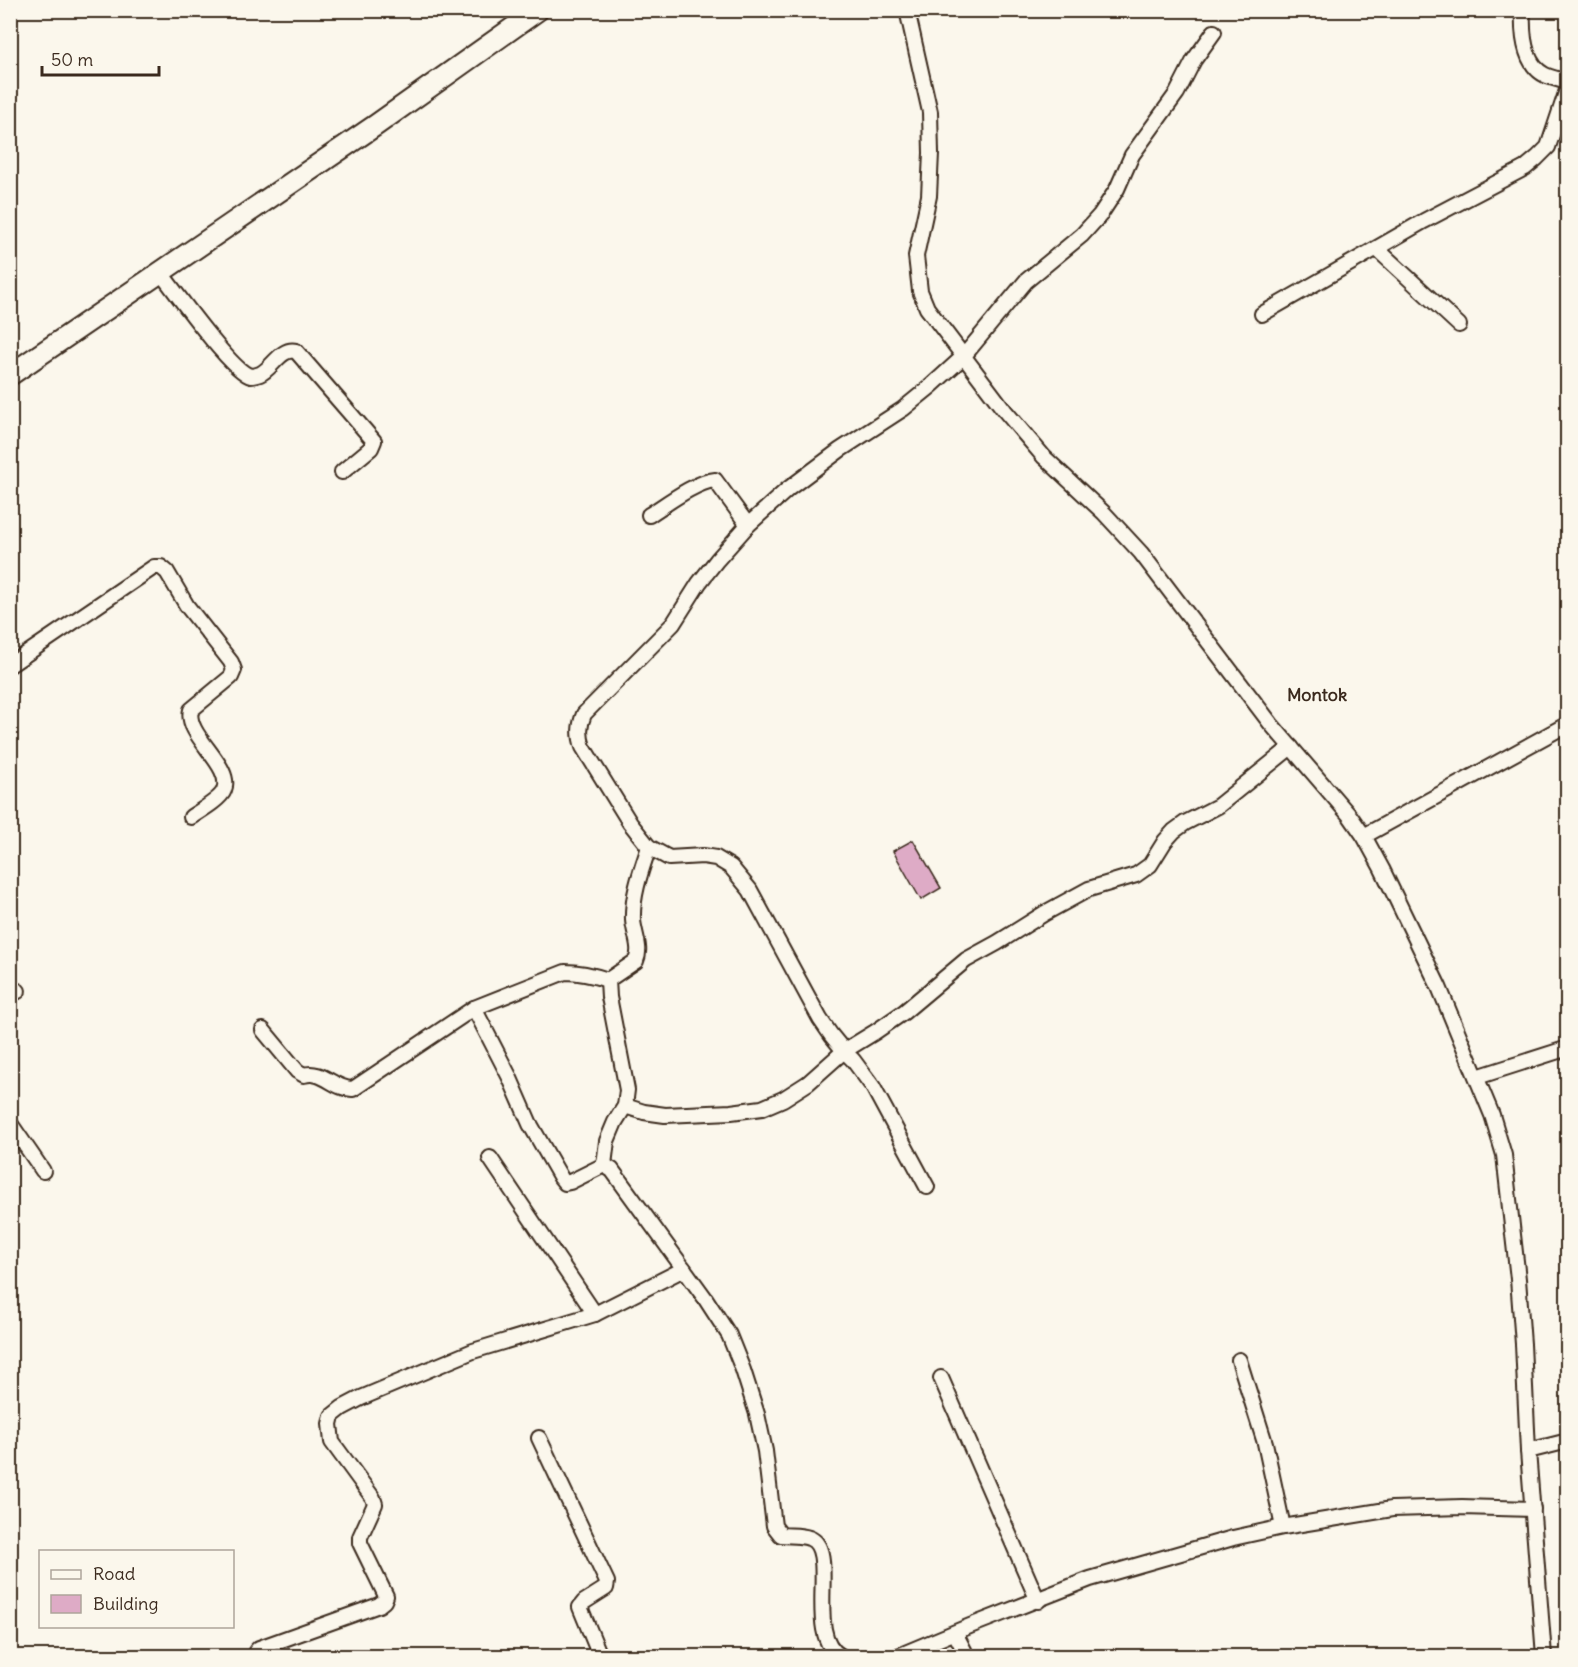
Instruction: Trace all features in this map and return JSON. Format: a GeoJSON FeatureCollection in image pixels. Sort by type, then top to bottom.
{"type":"FeatureCollection","features":[{"type":"Feature","properties":{"kind":"street"},"geometry":{"type":"LineString","coordinates":[[10,375],[376,125],[538,10]]}},
{"type":"Feature","properties":{"kind":"street"},"geometry":{"type":"LineString","coordinates":[[907,10],[930,112],[929,196],[916,256],[920,291],[927,308],[1005,411],[1044,457],[1104,513],[1142,553],[1264,715],[1350,816],[1364,836],[1408,920],[1439,987],[1492,1115],[1506,1166],[1518,1279],[1544,1656]]}},
{"type":"Feature","properties":{"kind":"street"},"geometry":{"type":"LineString","coordinates":[[1522,10],[1527,55],[1534,66],[1543,74],[1568,82]]}},
{"type":"Feature","properties":{"kind":"street"},"geometry":{"type":"LineString","coordinates":[[927,1187],[873,1087],[820,1019],[750,890],[731,867],[716,858],[703,856],[669,858],[649,847],[630,823],[583,747],[579,735],[580,723],[584,714],[673,624],[717,560],[748,525],[788,489],[840,450],[903,409],[930,387],[963,357],[1026,281],[1082,236],[1100,215],[1117,189],[1132,155],[1177,93],[1198,54],[1214,33]]}},
{"type":"Feature","properties":{"kind":"street"},"geometry":{"type":"LineString","coordinates":[[1262,314],[1424,221],[1525,168],[1548,147],[1568,87]]}},
{"type":"Feature","properties":{"kind":"street"},"geometry":{"type":"LineString","coordinates":[[1377,249],[1459,326]]}},
{"type":"Feature","properties":{"kind":"street"},"geometry":{"type":"LineString","coordinates":[[160,273],[234,365],[247,375],[262,373],[285,352],[296,351],[374,441],[371,448],[342,472]]}},
{"type":"Feature","properties":{"kind":"street"},"geometry":{"type":"LineString","coordinates":[[649,515],[695,486],[715,480],[748,525]]}},
{"type":"Feature","properties":{"kind":"street"},"geometry":{"type":"LineString","coordinates":[[10,664],[154,567],[160,567],[167,572],[187,606],[231,662],[234,670],[231,676],[191,710],[189,716],[191,724],[221,768],[225,781],[225,790],[219,797],[191,817]]}},
{"type":"Feature","properties":{"kind":"street"},"geometry":{"type":"LineString","coordinates":[[1364,836],[1568,724]]}},
{"type":"Feature","properties":{"kind":"street"},"geometry":{"type":"LineString","coordinates":[[625,1106],[644,1112],[665,1114],[731,1112],[762,1108],[783,1099],[808,1083],[844,1052],[904,1012],[966,960],[1089,889],[1136,875],[1150,865],[1174,831],[1218,806],[1291,747]]}},
{"type":"Feature","properties":{"kind":"street"},"geometry":{"type":"LineString","coordinates":[[608,980],[636,962],[638,957],[633,909],[639,878],[649,847]]}},
{"type":"Feature","properties":{"kind":"street"},"geometry":{"type":"LineString","coordinates":[[263,1030],[297,1071],[304,1075],[311,1072],[318,1074],[346,1090],[353,1089],[474,1008],[565,972],[578,972],[608,980]]}},
{"type":"Feature","properties":{"kind":"street"},"geometry":{"type":"LineString","coordinates":[[604,1165],[607,1141],[625,1106],[627,1090],[609,997],[608,980]]}},
{"type":"Feature","properties":{"kind":"street"},"geometry":{"type":"LineString","coordinates":[[474,1008],[530,1124],[561,1179],[565,1183],[570,1182],[604,1165]]}},
{"type":"Feature","properties":{"kind":"street"},"geometry":{"type":"LineString","coordinates":[[1477,1077],[1568,1048]]}},
{"type":"Feature","properties":{"kind":"street"},"geometry":{"type":"LineString","coordinates":[[10,1123],[43,1171]]}},
{"type":"Feature","properties":{"kind":"street"},"geometry":{"type":"LineString","coordinates":[[490,1158],[595,1314]]}},
{"type":"Feature","properties":{"kind":"street"},"geometry":{"type":"LineString","coordinates":[[604,1165],[620,1179],[729,1335],[758,1414],[774,1526],[781,1535],[810,1538],[817,1544],[823,1557],[821,1592],[826,1640],[830,1649],[841,1656]]}},
{"type":"Feature","properties":{"kind":"street"},"geometry":{"type":"LineString","coordinates":[[256,1656],[259,1648],[380,1605],[386,1596],[360,1543],[375,1504],[333,1442],[330,1424],[332,1416],[362,1398],[473,1351],[595,1314],[684,1269]]}},
{"type":"Feature","properties":{"kind":"street"},"geometry":{"type":"LineString","coordinates":[[1239,1360],[1265,1443],[1283,1527]]}},
{"type":"Feature","properties":{"kind":"street"},"geometry":{"type":"LineString","coordinates":[[941,1378],[1038,1601]]}},
{"type":"Feature","properties":{"kind":"street"},"geometry":{"type":"LineString","coordinates":[[539,1438],[607,1582],[606,1588],[580,1607],[598,1656]]}},
{"type":"Feature","properties":{"kind":"street"},"geometry":{"type":"LineString","coordinates":[[1528,1450],[1568,1441]]}},
{"type":"Feature","properties":{"kind":"street"},"geometry":{"type":"LineString","coordinates":[[898,1656],[1090,1580],[1204,1545],[1283,1527],[1392,1509],[1462,1507],[1533,1509]]}},
{"type":"Feature","properties":{"kind":"street"},"geometry":{"type":"LineString","coordinates":[[956,1633],[967,1656]]}},
{"type":"Feature","properties":{"kind":"building"},"geometry":{"type":"Polygon","coordinates":[[[913,840],[941,888],[921,900],[893,851],[913,840]]]}},
{"type":"Feature","properties":{"kind":"district","name":"Montok"},"geometry":{"type":"Point","coordinates":[1317,694]}}]}
